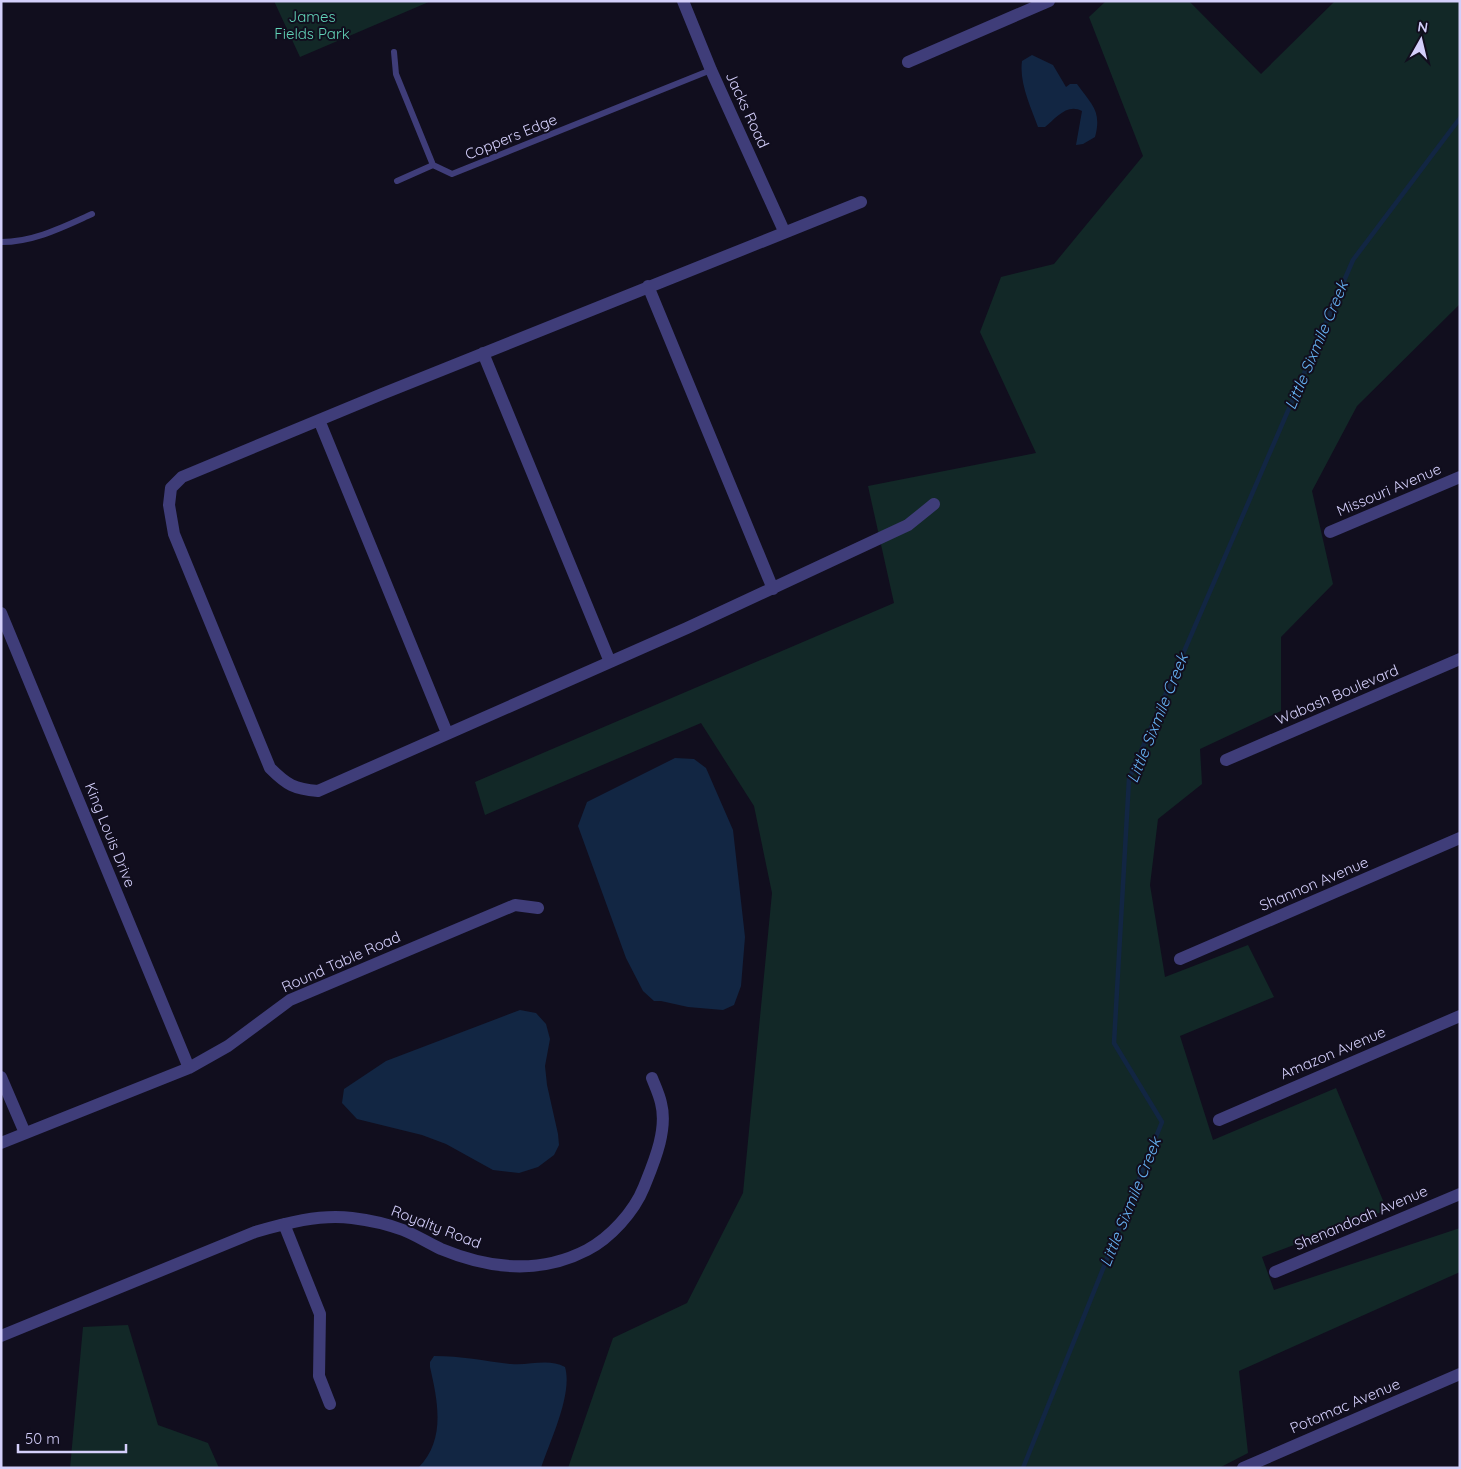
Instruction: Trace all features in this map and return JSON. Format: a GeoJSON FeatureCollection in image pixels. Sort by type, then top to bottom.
{"type":"FeatureCollection","features":[{"type":"Feature","properties":{"kind":"street","name":"Jacks Road"},"geometry":{"type":"LineString","coordinates":[[683,1],[711,70],[784,231]]}},
{"type":"Feature","properties":{"kind":"street"},"geometry":{"type":"LineString","coordinates":[[908,62],[1049,1]]}},
{"type":"Feature","properties":{"kind":"street"},"geometry":{"type":"LineString","coordinates":[[861,202],[648,286],[182,477],[170,488],[169,505],[177,543],[270,768],[284,782],[298,789],[318,790],[773,588],[908,525],[934,504]]}},
{"type":"Feature","properties":{"kind":"street"},"geometry":{"type":"LineString","coordinates":[[648,286],[773,588]]}},
{"type":"Feature","properties":{"kind":"street"},"geometry":{"type":"LineString","coordinates":[[483,353],[610,662]]}},
{"type":"Feature","properties":{"kind":"street"},"geometry":{"type":"LineString","coordinates":[[319,420],[447,733]]}},
{"type":"Feature","properties":{"kind":"street","name":"Missouri Avenue"},"geometry":{"type":"LineString","coordinates":[[1330,532],[1460,477]]}},
{"type":"Feature","properties":{"kind":"street","name":"King Louis Drive"},"geometry":{"type":"LineString","coordinates":[[1,613],[189,1068]]}},
{"type":"Feature","properties":{"kind":"street","name":"Wabash Boulevard"},"geometry":{"type":"LineString","coordinates":[[1226,760],[1460,659]]}},
{"type":"Feature","properties":{"kind":"street","name":"Shannon Avenue"},"geometry":{"type":"LineString","coordinates":[[1180,959],[1460,838]]}},
{"type":"Feature","properties":{"kind":"street","name":"Round Table Road"},"geometry":{"type":"LineString","coordinates":[[1,1143],[189,1068],[228,1046],[290,1000],[515,905],[538,908]]}},
{"type":"Feature","properties":{"kind":"street","name":"Amazon Avenue"},"geometry":{"type":"LineString","coordinates":[[1219,1120],[1460,1016]]}},
{"type":"Feature","properties":{"kind":"street"},"geometry":{"type":"LineString","coordinates":[[1,1077],[24,1133]]}},
{"type":"Feature","properties":{"kind":"street","name":"Royalty Road"},"geometry":{"type":"LineString","coordinates":[[1,1336],[255,1232],[284,1224],[324,1217],[351,1218],[381,1223],[404,1230],[440,1248],[488,1264],[524,1268],[548,1265],[572,1258],[596,1246],[616,1229],[641,1193],[661,1134],[662,1104],[652,1078]]}},
{"type":"Feature","properties":{"kind":"street","name":"Shenandoah Avenue"},"geometry":{"type":"LineString","coordinates":[[1275,1272],[1460,1194]]}},
{"type":"Feature","properties":{"kind":"street"},"geometry":{"type":"LineString","coordinates":[[284,1224],[320,1314],[319,1376],[330,1404]]}},
{"type":"Feature","properties":{"kind":"street","name":"Potomac Avenue"},"geometry":{"type":"LineString","coordinates":[[1243,1468],[1460,1374]]}},
{"type":"Feature","properties":{"kind":"lane"},"geometry":{"type":"LineString","coordinates":[[394,52],[396,74],[433,165],[397,181]]}},
{"type":"Feature","properties":{"kind":"lane","name":"Coppers Edge"},"geometry":{"type":"LineString","coordinates":[[433,165],[452,174],[711,70]]}},
{"type":"Feature","properties":{"kind":"lane"},"geometry":{"type":"LineString","coordinates":[[1,242],[17,242],[41,236],[92,214]]}},
{"type":"Feature","properties":{"kind":"green space","name":"James Fields Park"},"geometry":{"type":"Polygon","coordinates":[[[274,1],[431,1],[300,57],[274,1]]]}},
{"type":"Feature","properties":{"kind":"green space"},"geometry":{"type":"Polygon","coordinates":[[[1106,1],[1189,1],[1261,74],[1335,1],[1460,1],[1460,304],[1357,406],[1312,491],[1333,584],[1281,637],[1281,711],[1200,749],[1202,784],[1158,819],[1150,885],[1165,977],[1248,945],[1274,997],[1180,1036],[1213,1140],[1336,1088],[1387,1210],[1262,1257],[1274,1290],[1460,1228],[1460,1272],[1239,1371],[1248,1453],[1219,1468],[568,1468],[613,1338],[687,1303],[743,1193],[772,893],[754,806],[701,723],[485,815],[475,782],[894,603],[868,486],[1036,453],[980,332],[1001,277],[1054,264],[1143,156],[1089,17],[1106,1]]]}},
{"type":"Feature","properties":{"kind":"green space"},"geometry":{"type":"Polygon","coordinates":[[[128,1325],[158,1425],[208,1443],[219,1468],[70,1468],[83,1327],[128,1325]]]}},
{"type":"Feature","properties":{"kind":"water"},"geometry":{"type":"Polygon","coordinates":[[[1032,55],[1053,65],[1066,87],[1070,84],[1077,84],[1091,103],[1096,114],[1097,128],[1095,137],[1083,144],[1076,145],[1082,111],[1077,109],[1067,110],[1045,127],[1038,127],[1022,78],[1022,61],[1032,55]]]}},
{"type":"Feature","properties":{"kind":"water"},"geometry":{"type":"Polygon","coordinates":[[[675,758],[694,759],[706,768],[733,830],[745,937],[741,986],[734,1005],[723,1010],[688,1007],[654,1001],[643,991],[626,958],[578,826],[587,802],[675,758]]]}},
{"type":"Feature","properties":{"kind":"water"},"geometry":{"type":"Polygon","coordinates":[[[520,1010],[536,1013],[546,1024],[550,1039],[545,1066],[559,1145],[554,1155],[538,1167],[519,1173],[493,1170],[446,1144],[422,1135],[357,1119],[342,1103],[344,1089],[386,1061],[520,1010]]]}},
{"type":"Feature","properties":{"kind":"water"},"geometry":{"type":"Polygon","coordinates":[[[434,1356],[511,1364],[552,1363],[565,1367],[567,1378],[563,1404],[541,1468],[418,1468],[427,1457],[433,1445],[438,1420],[430,1367],[430,1362],[434,1356]]]}},
{"type":"Feature","properties":{"kind":"waterway","name":"Little Sixmile Creek"},"geometry":{"type":"LineString","coordinates":[[1023,1468],[1162,1122],[1114,1043],[1129,779],[1353,260],[1460,118]]}}]}
